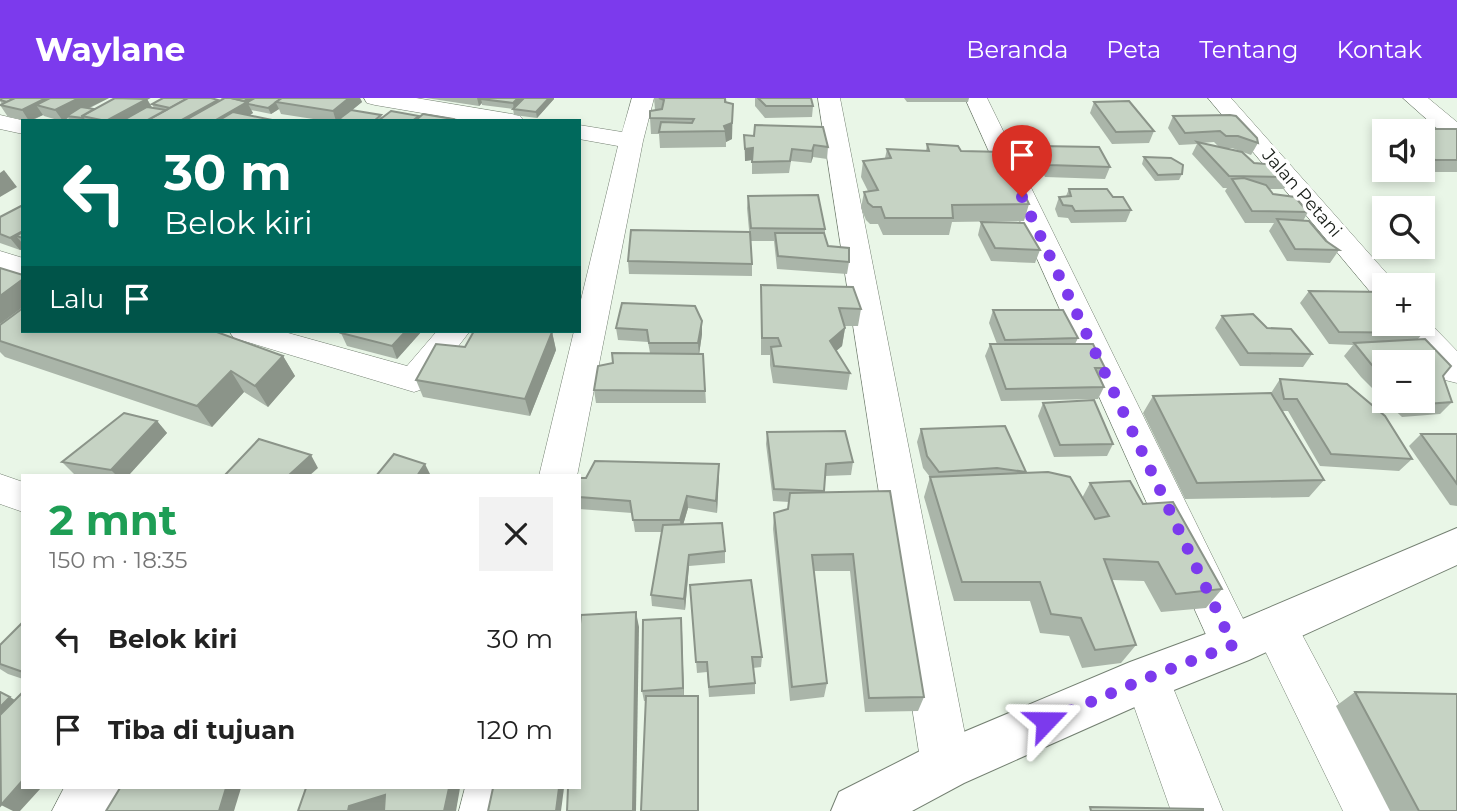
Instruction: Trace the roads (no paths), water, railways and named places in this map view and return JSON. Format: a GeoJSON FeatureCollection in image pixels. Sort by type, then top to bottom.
{"type":"FeatureCollection","features":[{"type":"Feature","properties":{"kind":"street"},"geometry":{"type":"LineString","coordinates":[[376,98],[500,119]]}},
{"type":"Feature","properties":{"kind":"street"},"geometry":{"type":"LineString","coordinates":[[558,474],[631,141],[643,98]]}},
{"type":"Feature","properties":{"kind":"street"},"geometry":{"type":"LineString","coordinates":[[829,98],[946,765]]}},
{"type":"Feature","properties":{"kind":"street"},"geometry":{"type":"LineString","coordinates":[[976,98],[1233,645]]}},
{"type":"Feature","properties":{"kind":"street","name":"Jalan Petani"},"geometry":{"type":"LineString","coordinates":[[1219,98],[1372,274]]}},
{"type":"Feature","properties":{"kind":"street"},"geometry":{"type":"LineString","coordinates":[[1414,98],[1457,134]]}},
{"type":"Feature","properties":{"kind":"street"},"geometry":{"type":"LineString","coordinates":[[2,110],[21,125]]}},
{"type":"Feature","properties":{"kind":"street"},"geometry":{"type":"LineString","coordinates":[[581,132],[631,141]]}},
{"type":"Feature","properties":{"kind":"street"},"geometry":{"type":"LineString","coordinates":[[0,260],[21,266]]}},
{"type":"Feature","properties":{"kind":"street"},"geometry":{"type":"LineString","coordinates":[[252,333],[414,380],[452,333]]}},
{"type":"Feature","properties":{"kind":"street"},"geometry":{"type":"LineString","coordinates":[[1426,336],[1457,372]]}},
{"type":"Feature","properties":{"kind":"street"},"geometry":{"type":"LineString","coordinates":[[0,489],[21,496]]}},
{"type":"Feature","properties":{"kind":"street"},"geometry":{"type":"LineString","coordinates":[[859,811],[946,765],[1147,678],[1233,645],[1457,546]]}},
{"type":"Feature","properties":{"kind":"street"},"geometry":{"type":"LineString","coordinates":[[1275,626],[1370,811]]}},
{"type":"Feature","properties":{"kind":"street"},"geometry":{"type":"LineString","coordinates":[[1147,678],[1196,811]]}},
{"type":"Feature","properties":{"kind":"street"},"geometry":{"type":"LineString","coordinates":[[78,811],[95,789]]}},
{"type":"Feature","properties":{"kind":"street"},"geometry":{"type":"LineString","coordinates":[[485,811],[490,789]]}}]}
